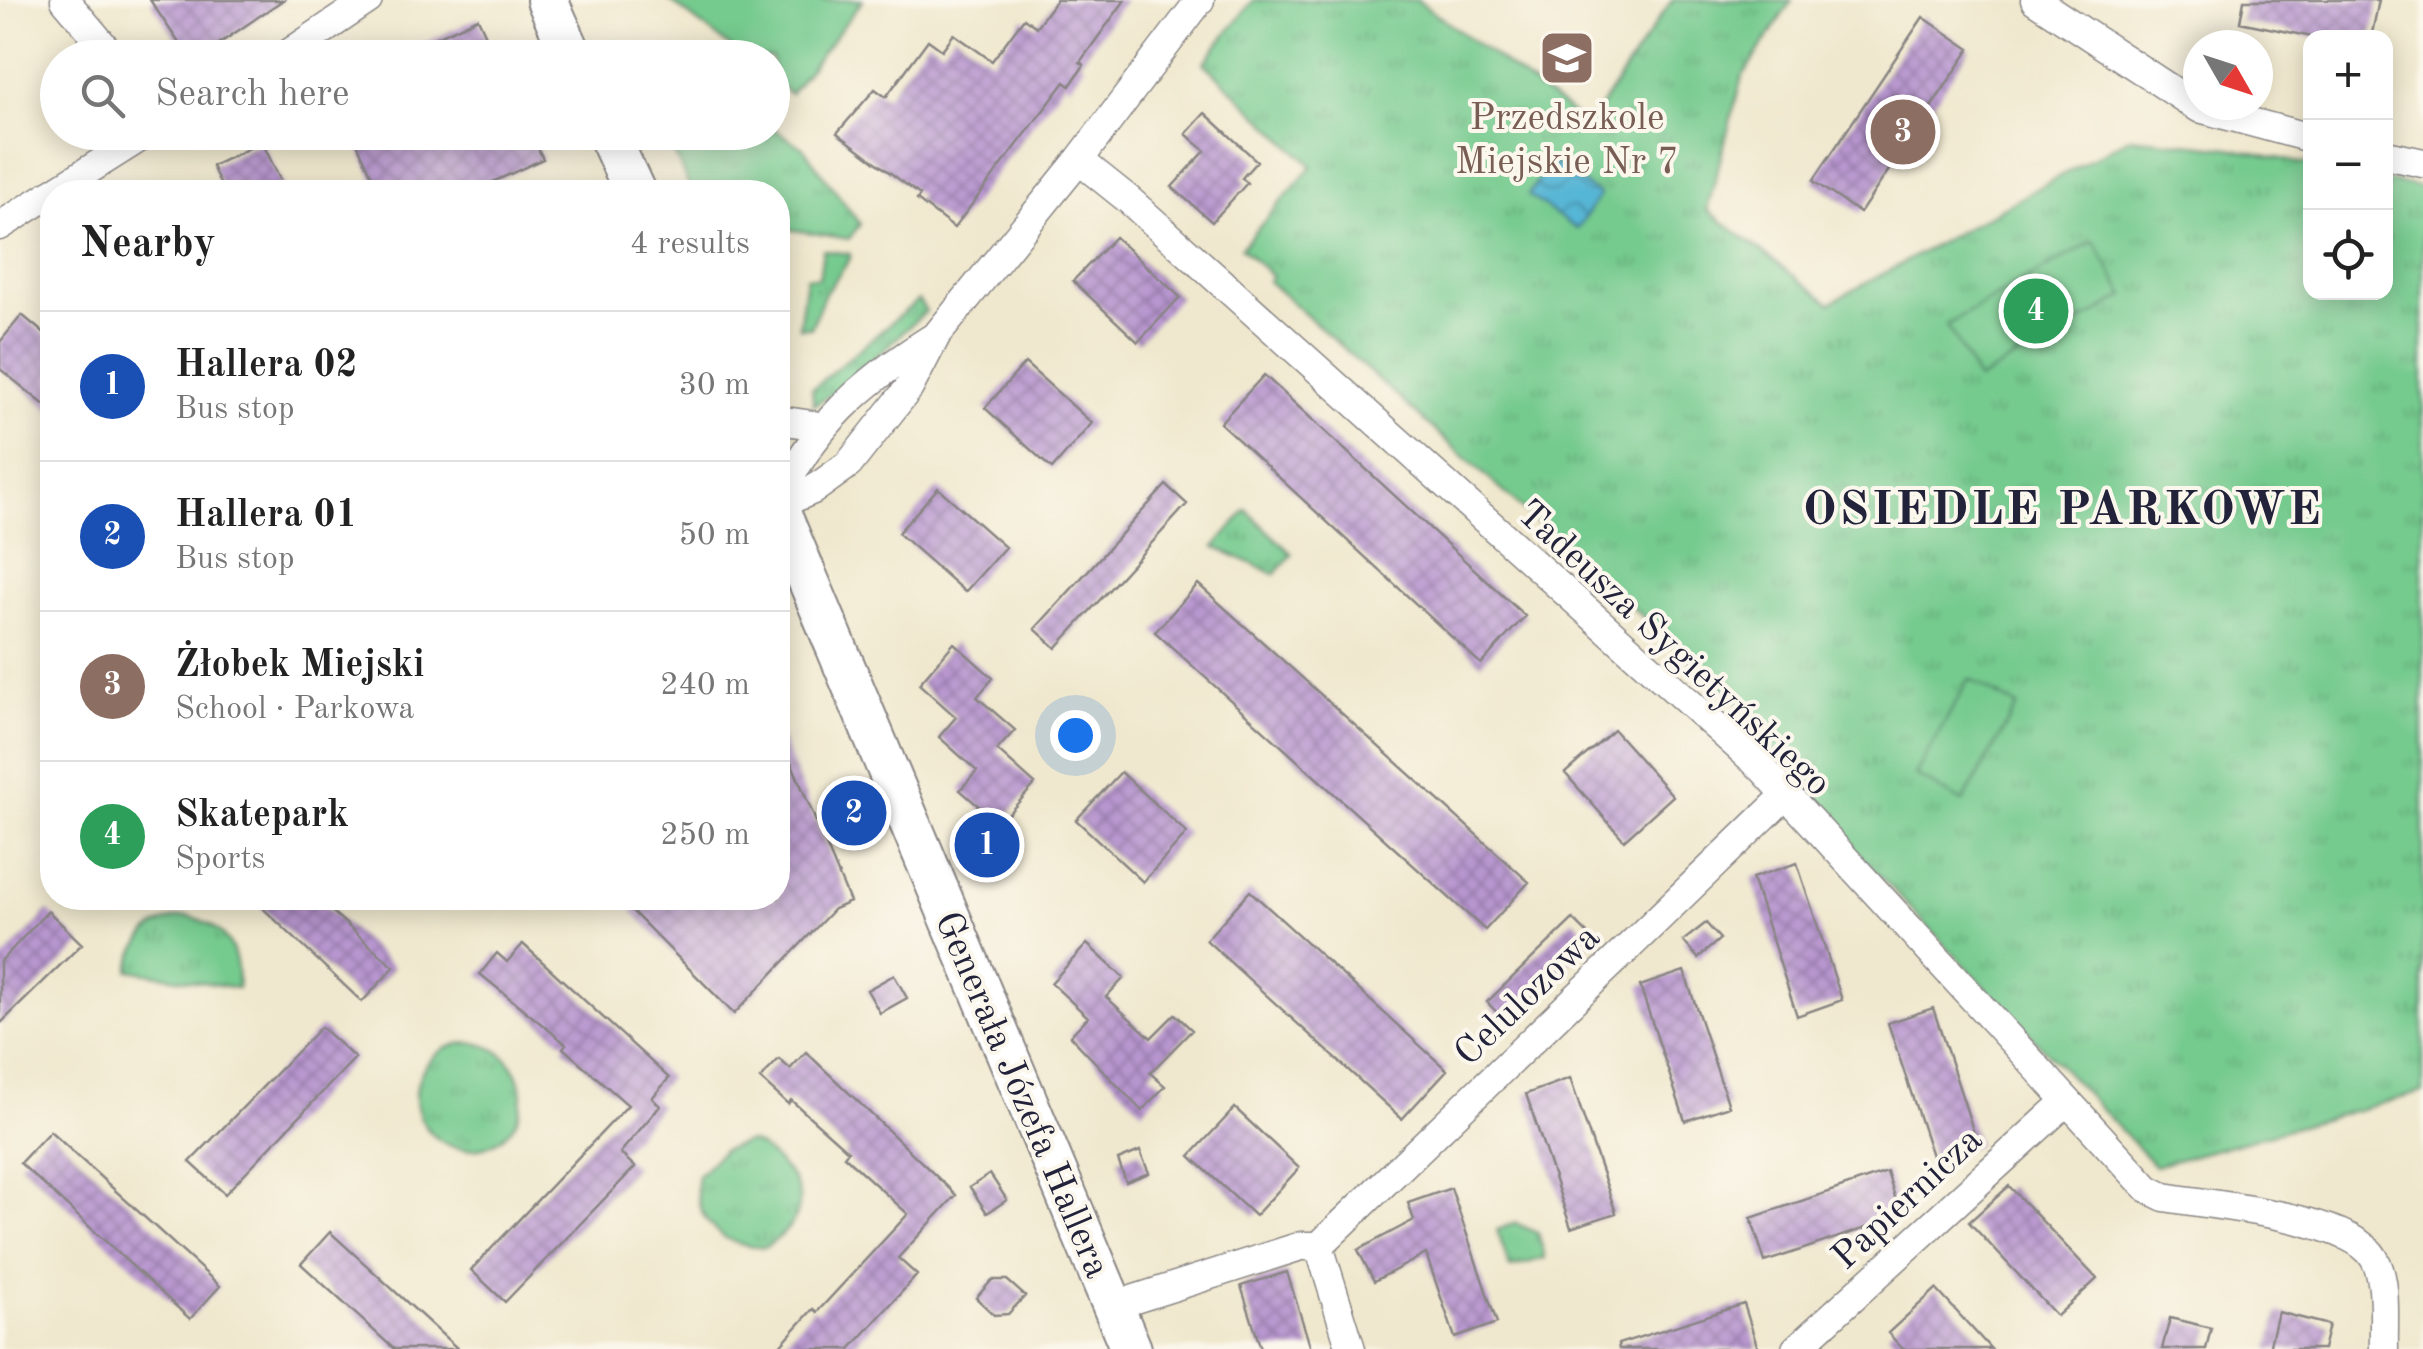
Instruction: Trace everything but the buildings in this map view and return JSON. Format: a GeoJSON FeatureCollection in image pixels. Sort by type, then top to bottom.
{"type":"FeatureCollection","features":[{"type":"Feature","properties":{"kind":"street"},"geometry":{"type":"LineString","coordinates":[[65,0],[99,40]]}},
{"type":"Feature","properties":{"kind":"street"},"geometry":{"type":"LineString","coordinates":[[309,40],[368,0]]}},
{"type":"Feature","properties":{"kind":"street"},"geometry":{"type":"LineString","coordinates":[[547,0],[565,40]]}},
{"type":"Feature","properties":{"kind":"street"},"geometry":{"type":"LineString","coordinates":[[790,500],[813,490],[849,464],[910,388],[936,336],[1079,160],[1200,0]]}},
{"type":"Feature","properties":{"kind":"street"},"geometry":{"type":"LineString","coordinates":[[2035,0],[2199,108],[2303,136]]}},
{"type":"Feature","properties":{"kind":"street"},"geometry":{"type":"LineString","coordinates":[[73,180],[121,150]]}},
{"type":"Feature","properties":{"kind":"street"},"geometry":{"type":"LineString","coordinates":[[615,150],[629,180]]}},
{"type":"Feature","properties":{"kind":"street"},"geometry":{"type":"LineString","coordinates":[[2393,157],[2423,163]]}},
{"type":"Feature","properties":{"kind":"street","name":"Tadeusza Sygietyńskiego"},"geometry":{"type":"LineString","coordinates":[[1079,160],[1129,200],[1762,768],[2134,1176],[2164,1197],[2339,1230],[2368,1250],[2379,1277],[2384,1349]]}},
{"type":"Feature","properties":{"kind":"street"},"geometry":{"type":"LineString","coordinates":[[0,226],[40,201]]}},
{"type":"Feature","properties":{"kind":"street"},"geometry":{"type":"LineString","coordinates":[[790,474],[820,426],[889,365],[936,336]]}},
{"type":"Feature","properties":{"kind":"street"},"geometry":{"type":"LineString","coordinates":[[790,422],[820,426]]}},
{"type":"Feature","properties":{"kind":"street","name":"Generała Józefa Hallera"},"geometry":{"type":"LineString","coordinates":[[790,534],[1131,1349]]}},
{"type":"Feature","properties":{"kind":"street","name":"Celulozowa"},"geometry":{"type":"LineString","coordinates":[[1319,1246],[1785,796]]}},
{"type":"Feature","properties":{"kind":"street","name":"Papiernicza"},"geometry":{"type":"LineString","coordinates":[[1796,1349],[2067,1101]]}},
{"type":"Feature","properties":{"kind":"street"},"geometry":{"type":"LineString","coordinates":[[1114,1306],[1301,1246],[1319,1246],[1351,1349]]}},
{"type":"Feature","properties":{"kind":"green space"},"geometry":{"type":"Polygon","coordinates":[[[669,0],[863,0],[790,94],[790,40],[721,40],[669,0]]]}},
{"type":"Feature","properties":{"kind":"green space"},"geometry":{"type":"Polygon","coordinates":[[[1253,0],[1417,0],[1588,125],[1672,0],[1792,0],[1742,77],[1707,210],[1830,303],[2131,137],[2230,148],[2303,164],[2303,300],[2393,300],[2393,182],[2423,188],[2423,1092],[2155,1166],[1800,792],[1755,717],[1268,281],[1272,276],[1241,248],[1312,166],[1204,63],[1253,0]]]}},
{"type":"Feature","properties":{"kind":"green space"},"geometry":{"type":"Polygon","coordinates":[[[790,140],[804,149],[860,224],[849,239],[790,229],[790,180],[687,180],[673,150],[790,150],[790,140]]]}},
{"type":"Feature","properties":{"kind":"green space"},"geometry":{"type":"Polygon","coordinates":[[[2094,241],[2125,296],[1978,380],[1947,325],[2094,241]]]}},
{"type":"Feature","properties":{"kind":"green space"},"geometry":{"type":"Polygon","coordinates":[[[823,250],[850,254],[850,259],[824,295],[811,328],[799,327],[806,277],[819,278],[823,250]]]}},
{"type":"Feature","properties":{"kind":"green space"},"geometry":{"type":"Polygon","coordinates":[[[918,300],[926,311],[843,387],[814,405],[812,389],[918,300]]]}},
{"type":"Feature","properties":{"kind":"green space"},"geometry":{"type":"Polygon","coordinates":[[[1246,510],[1292,554],[1275,574],[1215,547],[1246,510]]]}},
{"type":"Feature","properties":{"kind":"green space"},"geometry":{"type":"Polygon","coordinates":[[[1969,679],[2017,706],[1963,802],[1915,775],[1969,679]]]}},
{"type":"Feature","properties":{"kind":"green space"},"geometry":{"type":"Polygon","coordinates":[[[188,916],[212,926],[228,941],[236,962],[237,988],[129,970],[137,948],[149,932],[166,921],[188,916]]]}},
{"type":"Feature","properties":{"kind":"green space"},"geometry":{"type":"Polygon","coordinates":[[[469,1043],[489,1047],[507,1058],[518,1076],[522,1096],[518,1116],[507,1134],[489,1145],[469,1149],[449,1145],[431,1134],[420,1116],[416,1096],[420,1076],[431,1058],[449,1047],[469,1043]]]}},
{"type":"Feature","properties":{"kind":"green space"},"geometry":{"type":"Polygon","coordinates":[[[747,1142],[764,1150],[790,1175],[799,1197],[788,1229],[766,1247],[736,1243],[724,1237],[704,1217],[699,1204],[698,1175],[723,1150],[747,1142]]]}},
{"type":"Feature","properties":{"kind":"green space"},"geometry":{"type":"Polygon","coordinates":[[[1515,1223],[1538,1233],[1545,1258],[1510,1268],[1497,1230],[1515,1223]]]}},
{"type":"Feature","properties":{"kind":"water"},"geometry":{"type":"Polygon","coordinates":[[[1551,161],[1600,195],[1577,229],[1528,195],[1551,161]]]}},
{"type":"Feature","properties":{"kind":"place","name":"Przedszkole Miejskie Nr 7"},"geometry":{"type":"Point","coordinates":[1567,58]}},
{"type":"Feature","properties":{"kind":"place","name":"Żłobek Miejski"},"geometry":{"type":"Point","coordinates":[1903,132]}},
{"type":"Feature","properties":{"kind":"place","name":"Skatepark"},"geometry":{"type":"Point","coordinates":[2036,311]}},
{"type":"Feature","properties":{"kind":"place","name":"Hallera 01"},"geometry":{"type":"Point","coordinates":[854,813]}},
{"type":"Feature","properties":{"kind":"place","name":"Hallera 02"},"geometry":{"type":"Point","coordinates":[987,845]}},
{"type":"Feature","properties":{"kind":"district","name":"OSIEDLE PARKOWE"},"geometry":{"type":"Point","coordinates":[2063,507]}}]}
